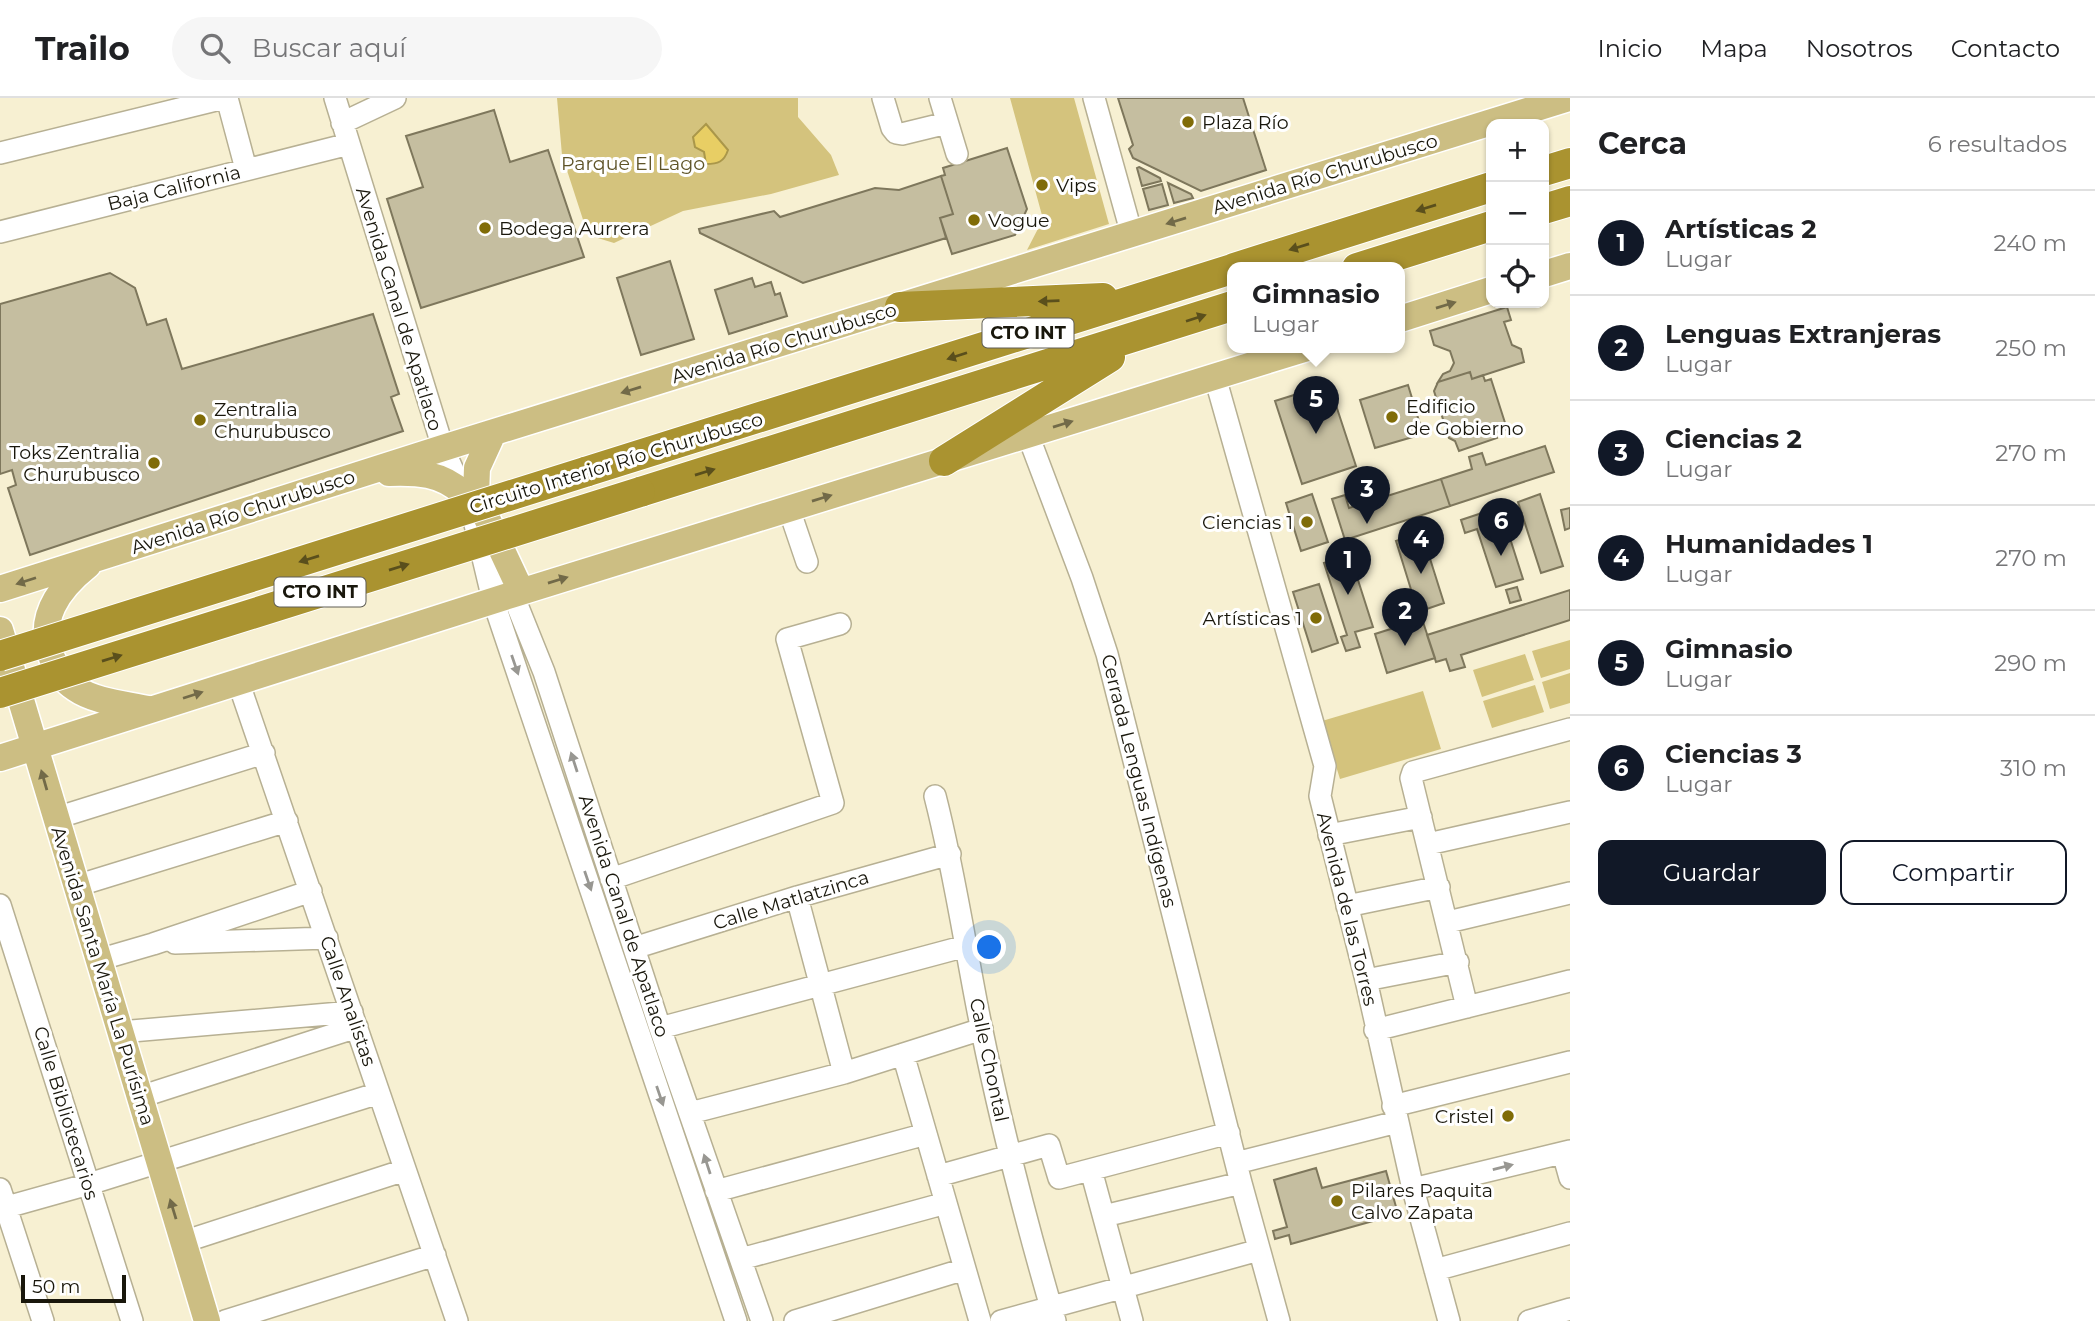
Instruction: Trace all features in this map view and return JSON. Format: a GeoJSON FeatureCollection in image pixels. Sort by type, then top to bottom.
{"type":"FeatureCollection","features":[{"type":"Feature","properties":{"kind":"highway"},"geometry":{"type":"LineString","coordinates":[[1549,169],[1570,163]]}},
{"type":"Feature","properties":{"kind":"highway","name":"Circuito Interior Río Churubusco"},"geometry":{"type":"LineString","coordinates":[[1252,262],[1486,189]]}},
{"type":"Feature","properties":{"kind":"highway"},"geometry":{"type":"LineString","coordinates":[[1549,207],[1570,201]]}},
{"type":"Feature","properties":{"kind":"highway"},"geometry":{"type":"LineString","coordinates":[[1377,262],[1486,228]]}},
{"type":"Feature","properties":{"kind":"highway","name":"Circuito Interior Río Churubusco"},"geometry":{"type":"LineString","coordinates":[[0,656],[1227,270]]}},
{"type":"Feature","properties":{"kind":"highway"},"geometry":{"type":"LineString","coordinates":[[900,307],[1142,297]]}},
{"type":"Feature","properties":{"kind":"highway","name":"Circuito Interior Río Churubusco"},"geometry":{"type":"LineString","coordinates":[[0,693],[1227,308]]}},
{"type":"Feature","properties":{"kind":"highway"},"geometry":{"type":"LineString","coordinates":[[944,461],[1110,357],[1155,332]]}},
{"type":"Feature","properties":{"kind":"main road","name":"Avenida Río Churubusco"},"geometry":{"type":"LineString","coordinates":[[0,589],[443,448],[1562,103]]}},
{"type":"Feature","properties":{"kind":"main road"},"geometry":{"type":"LineString","coordinates":[[1549,272],[1570,265]]}},
{"type":"Feature","properties":{"kind":"main road"},"geometry":{"type":"LineString","coordinates":[[1405,317],[1486,292]]}},
{"type":"Feature","properties":{"kind":"main road"},"geometry":{"type":"LineString","coordinates":[[0,758],[509,595],[1291,353]]}},
{"type":"Feature","properties":{"kind":"main road"},"geometry":{"type":"LineString","coordinates":[[493,433],[477,468],[476,495],[509,595]]}},
{"type":"Feature","properties":{"kind":"main road"},"geometry":{"type":"LineString","coordinates":[[363,474],[413,472],[433,475],[452,483],[468,505]]}},
{"type":"Feature","properties":{"kind":"main road"},"geometry":{"type":"LineString","coordinates":[[98,558],[68,583],[52,605],[46,628],[49,649],[60,673],[75,688],[94,696],[148,709]]}},
{"type":"Feature","properties":{"kind":"main road","name":"Avenida Santa María La Purísima"},"geometry":{"type":"LineString","coordinates":[[0,630],[207,1321]]}},
{"type":"Feature","properties":{"kind":"street"},"geometry":{"type":"LineString","coordinates":[[0,153],[225,98],[246,169]]}},
{"type":"Feature","properties":{"kind":"street","name":"Avenida Canal de Apatlaco"},"geometry":{"type":"LineString","coordinates":[[335,98],[443,448],[544,672],[660,1028],[762,1321]]}},
{"type":"Feature","properties":{"kind":"street"},"geometry":{"type":"LineString","coordinates":[[342,123],[395,98]]}},
{"type":"Feature","properties":{"kind":"street"},"geometry":{"type":"LineString","coordinates":[[883,98],[896,133],[902,134],[947,122]]}},
{"type":"Feature","properties":{"kind":"street"},"geometry":{"type":"LineString","coordinates":[[940,98],[957,154]]}},
{"type":"Feature","properties":{"kind":"street"},"geometry":{"type":"LineString","coordinates":[[1094,98],[1132,235]]}},
{"type":"Feature","properties":{"kind":"street","name":"Baja California"},"geometry":{"type":"LineString","coordinates":[[0,232],[349,144]]}},
{"type":"Feature","properties":{"kind":"street","name":"Avenida de las Torres"},"geometry":{"type":"LineString","coordinates":[[1215,377],[1325,766],[1320,796],[1366,980],[1413,1189],[1449,1321]]}},
{"type":"Feature","properties":{"kind":"street","name":"Cerrada Lenguas Indígenas"},"geometry":{"type":"LineString","coordinates":[[1028,435],[1082,578],[1107,654],[1238,1173],[1279,1321]]}},
{"type":"Feature","properties":{"kind":"street"},"geometry":{"type":"LineString","coordinates":[[789,509],[807,562]]}},
{"type":"Feature","properties":{"kind":"street","name":"Avenida Canal de Apatlaco"},"geometry":{"type":"LineString","coordinates":[[509,595],[736,1321]]}},
{"type":"Feature","properties":{"kind":"street"},"geometry":{"type":"LineString","coordinates":[[611,879],[833,803],[788,639],[840,624]]}},
{"type":"Feature","properties":{"kind":"street","name":"Calle Analistas"},"geometry":{"type":"LineString","coordinates":[[238,681],[457,1321]]}},
{"type":"Feature","properties":{"kind":"street"},"geometry":{"type":"LineString","coordinates":[[1467,1007],[1411,778],[1413,772],[1418,768],[1570,729]]}},
{"type":"Feature","properties":{"kind":"street"},"geometry":{"type":"LineString","coordinates":[[55,818],[264,753]]}},
{"type":"Feature","properties":{"kind":"street","name":"Calle Chontal"},"geometry":{"type":"LineString","coordinates":[[935,796],[950,854],[982,1029],[1009,1156],[1053,1314]]}},
{"type":"Feature","properties":{"kind":"street"},"geometry":{"type":"LineString","coordinates":[[1428,844],[1570,811]]}},
{"type":"Feature","properties":{"kind":"street"},"geometry":{"type":"LineString","coordinates":[[1329,835],[1421,817]]}},
{"type":"Feature","properties":{"kind":"street"},"geometry":{"type":"LineString","coordinates":[[76,886],[287,821]]}},
{"type":"Feature","properties":{"kind":"street","name":"Calle Matlatzinca"},"geometry":{"type":"LineString","coordinates":[[634,948],[797,897],[950,854]]}},
{"type":"Feature","properties":{"kind":"street"},"geometry":{"type":"LineString","coordinates":[[1347,906],[1439,887]]}},
{"type":"Feature","properties":{"kind":"street"},"geometry":{"type":"LineString","coordinates":[[98,960],[311,891]]}},
{"type":"Feature","properties":{"kind":"street"},"geometry":{"type":"LineString","coordinates":[[1448,922],[1570,893]]}},
{"type":"Feature","properties":{"kind":"street"},"geometry":{"type":"LineString","coordinates":[[797,897],[844,1073]]}},
{"type":"Feature","properties":{"kind":"street","name":"Calle Bibliotecarios"},"geometry":{"type":"LineString","coordinates":[[0,905],[8,957],[89,1184],[132,1321]]}},
{"type":"Feature","properties":{"kind":"street"},"geometry":{"type":"LineString","coordinates":[[153,944],[327,938]]}},
{"type":"Feature","properties":{"kind":"street"},"geometry":{"type":"LineString","coordinates":[[660,1028],[966,946]]}},
{"type":"Feature","properties":{"kind":"street"},"geometry":{"type":"LineString","coordinates":[[1366,980],[1458,962]]}},
{"type":"Feature","properties":{"kind":"street"},"geometry":{"type":"LineString","coordinates":[[1376,1030],[1570,981]]}},
{"type":"Feature","properties":{"kind":"street"},"geometry":{"type":"LineString","coordinates":[[120,1032],[355,1020]]}},
{"type":"Feature","properties":{"kind":"street"},"geometry":{"type":"LineString","coordinates":[[140,1097],[355,1020]]}},
{"type":"Feature","properties":{"kind":"street"},"geometry":{"type":"LineString","coordinates":[[690,1114],[844,1073],[982,1029]]}},
{"type":"Feature","properties":{"kind":"street"},"geometry":{"type":"LineString","coordinates":[[903,1054],[980,1321]]}},
{"type":"Feature","properties":{"kind":"street"},"geometry":{"type":"LineString","coordinates":[[1104,1216],[1238,1173],[1395,1114],[1570,1062]]}},
{"type":"Feature","properties":{"kind":"street"},"geometry":{"type":"LineString","coordinates":[[43,1321],[2,1202],[89,1184],[379,1093]]}},
{"type":"Feature","properties":{"kind":"street"},"geometry":{"type":"LineString","coordinates":[[938,1176],[1049,1145],[1059,1178],[1229,1133]]}},
{"type":"Feature","properties":{"kind":"street"},"geometry":{"type":"LineString","coordinates":[[716,1191],[926,1134]]}},
{"type":"Feature","properties":{"kind":"street"},"geometry":{"type":"LineString","coordinates":[[1413,1189],[1566,1152],[1570,1178]]}},
{"type":"Feature","properties":{"kind":"street"},"geometry":{"type":"LineString","coordinates":[[183,1242],[405,1170]]}},
{"type":"Feature","properties":{"kind":"street"},"geometry":{"type":"LineString","coordinates":[[1091,1170],[1132,1321]]}},
{"type":"Feature","properties":{"kind":"street"},"geometry":{"type":"LineString","coordinates":[[741,1259],[946,1203]]}},
{"type":"Feature","properties":{"kind":"street"},"geometry":{"type":"LineString","coordinates":[[1435,1270],[1570,1233]]}},
{"type":"Feature","properties":{"kind":"street"},"geometry":{"type":"LineString","coordinates":[[1001,1321],[1053,1314],[1124,1286],[1259,1250]]}},
{"type":"Feature","properties":{"kind":"street"},"geometry":{"type":"LineString","coordinates":[[225,1321],[435,1255]]}},
{"type":"Feature","properties":{"kind":"street"},"geometry":{"type":"LineString","coordinates":[[795,1321],[965,1269]]}},
{"type":"Feature","properties":{"kind":"street"},"geometry":{"type":"LineString","coordinates":[[1529,1321],[1570,1309]]}},
{"type":"Feature","properties":{"kind":"green space","name":"Parque El Lago"},"geometry":{"type":"Polygon","coordinates":[[[557,98],[798,98],[798,117],[831,155],[839,175],[771,194],[683,211],[614,243],[588,235],[562,155],[557,98]]]}},
{"type":"Feature","properties":{"kind":"green space"},"geometry":{"type":"Polygon","coordinates":[[[1010,98],[1074,98],[1109,224],[1027,250],[1043,219],[1010,98]]]}},
{"type":"Feature","properties":{"kind":"green space"},"geometry":{"type":"Polygon","coordinates":[[[1570,640],[1570,669],[1541,678],[1532,651],[1570,640]]]}},
{"type":"Feature","properties":{"kind":"green space"},"geometry":{"type":"Polygon","coordinates":[[[1525,654],[1534,680],[1482,697],[1473,670],[1525,654]]]}},
{"type":"Feature","properties":{"kind":"green space"},"geometry":{"type":"Polygon","coordinates":[[[1570,673],[1570,703],[1550,709],[1542,682],[1570,673]]]}},
{"type":"Feature","properties":{"kind":"green space"},"geometry":{"type":"Polygon","coordinates":[[[1535,685],[1544,712],[1492,728],[1483,701],[1535,685]]]}},
{"type":"Feature","properties":{"kind":"green space"},"geometry":{"type":"Polygon","coordinates":[[[1423,691],[1441,749],[1340,779],[1322,721],[1423,691]]]}},
{"type":"Feature","properties":{"kind":"shaded area"},"geometry":{"type":"Polygon","coordinates":[[[706,124],[728,150],[725,157],[717,163],[706,164],[704,152],[695,147],[693,137],[706,124]]]}},
{"type":"Feature","properties":{"kind":"building","name":"Plaza Río"},"geometry":{"type":"Polygon","coordinates":[[[1118,98],[1243,98],[1266,170],[1201,191],[1133,158],[1129,149],[1133,145],[1118,98]]]}},
{"type":"Feature","properties":{"kind":"building","name":"Bodega Aurrera"},"geometry":{"type":"Polygon","coordinates":[[[494,110],[510,162],[548,150],[584,257],[421,308],[387,199],[423,187],[406,136],[494,110]]]}},
{"type":"Feature","properties":{"kind":"building"},"geometry":{"type":"Polygon","coordinates":[[[1007,148],[1027,209],[1015,235],[952,254],[940,218],[953,214],[941,176],[945,175],[943,168],[1007,148]]]}},
{"type":"Feature","properties":{"kind":"building"},"geometry":{"type":"Polygon","coordinates":[[[1137,168],[1161,181],[1142,186],[1137,168]]]}},
{"type":"Feature","properties":{"kind":"building"},"geometry":{"type":"Polygon","coordinates":[[[941,176],[953,214],[940,218],[946,238],[803,283],[700,233],[699,229],[774,211],[780,217],[875,188],[899,190],[941,176]]]}},
{"type":"Feature","properties":{"kind":"building"},"geometry":{"type":"Polygon","coordinates":[[[1168,183],[1191,194],[1193,198],[1174,203],[1168,183]]]}},
{"type":"Feature","properties":{"kind":"building"},"geometry":{"type":"Polygon","coordinates":[[[1162,184],[1168,205],[1149,210],[1143,189],[1162,184]]]}},
{"type":"Feature","properties":{"kind":"building"},"geometry":{"type":"Polygon","coordinates":[[[670,261],[694,339],[641,355],[617,278],[670,261]]]}},
{"type":"Feature","properties":{"kind":"building","name":"Zentralia Churubusco"},"geometry":{"type":"Polygon","coordinates":[[[110,273],[135,288],[147,325],[166,319],[182,369],[373,314],[399,394],[391,397],[403,431],[30,555],[8,488],[16,485],[12,470],[0,474],[0,304],[110,273]]]}},
{"type":"Feature","properties":{"kind":"building"},"geometry":{"type":"Polygon","coordinates":[[[752,278],[755,287],[771,282],[775,295],[780,293],[787,316],[729,334],[715,290],[752,278]]]}},
{"type":"Feature","properties":{"kind":"building"},"geometry":{"type":"Polygon","coordinates":[[[1507,308],[1511,320],[1504,322],[1512,345],[1521,349],[1524,362],[1472,379],[1470,372],[1438,382],[1454,363],[1450,351],[1434,345],[1430,331],[1507,308]]]}},
{"type":"Feature","properties":{"kind":"building"},"geometry":{"type":"Polygon","coordinates":[[[1470,372],[1472,379],[1483,375],[1485,381],[1491,379],[1507,429],[1495,433],[1497,438],[1459,451],[1455,441],[1449,438],[1434,391],[1438,382],[1470,372]]]}},
{"type":"Feature","properties":{"kind":"building"},"geometry":{"type":"Polygon","coordinates":[[[1329,384],[1356,466],[1302,484],[1275,401],[1329,384]]]}},
{"type":"Feature","properties":{"kind":"building","name":"Edificio de Gobierno"},"geometry":{"type":"Polygon","coordinates":[[[1408,385],[1423,434],[1375,448],[1360,400],[1408,385]]]}},
{"type":"Feature","properties":{"kind":"building"},"geometry":{"type":"Polygon","coordinates":[[[1545,446],[1554,472],[1450,506],[1441,479],[1472,469],[1469,457],[1482,453],[1486,465],[1545,446]]]}},
{"type":"Feature","properties":{"kind":"building"},"geometry":{"type":"Polygon","coordinates":[[[1441,479],[1450,506],[1345,540],[1332,499],[1345,495],[1349,508],[1441,479]]]}},
{"type":"Feature","properties":{"kind":"building","name":"Ciencias 1"},"geometry":{"type":"Polygon","coordinates":[[[1312,494],[1328,542],[1301,551],[1286,503],[1312,494]]]}},
{"type":"Feature","properties":{"kind":"building"},"geometry":{"type":"Polygon","coordinates":[[[1540,494],[1563,566],[1541,573],[1518,502],[1540,494]]]}},
{"type":"Feature","properties":{"kind":"building"},"geometry":{"type":"Polygon","coordinates":[[[1500,507],[1523,579],[1496,587],[1477,529],[1465,533],[1461,520],[1500,507]]]}},
{"type":"Feature","properties":{"kind":"building"},"geometry":{"type":"Polygon","coordinates":[[[1570,508],[1570,528],[1565,530],[1561,510],[1570,508]]]}},
{"type":"Feature","properties":{"kind":"building"},"geometry":{"type":"Polygon","coordinates":[[[1434,529],[1438,542],[1426,546],[1444,603],[1418,612],[1396,541],[1434,529]]]}},
{"type":"Feature","properties":{"kind":"building"},"geometry":{"type":"Polygon","coordinates":[[[1350,555],[1373,627],[1355,632],[1360,647],[1346,651],[1341,637],[1347,635],[1324,563],[1350,555]]]}},
{"type":"Feature","properties":{"kind":"building","name":"Artísticas 1"},"geometry":{"type":"Polygon","coordinates":[[[1319,584],[1338,643],[1312,652],[1293,592],[1319,584]]]}},
{"type":"Feature","properties":{"kind":"building"},"geometry":{"type":"Polygon","coordinates":[[[1517,587],[1521,600],[1510,603],[1506,590],[1517,587]]]}},
{"type":"Feature","properties":{"kind":"building"},"geometry":{"type":"Polygon","coordinates":[[[1570,590],[1570,620],[1461,655],[1465,667],[1450,671],[1446,659],[1436,662],[1427,635],[1570,590]]]}},
{"type":"Feature","properties":{"kind":"building"},"geometry":{"type":"Polygon","coordinates":[[[1422,619],[1435,658],[1387,673],[1375,634],[1422,619]]]}},
{"type":"Feature","properties":{"kind":"building","name":"Pilares Paquita Calvo Zapata"},"geometry":{"type":"Polygon","coordinates":[[[1316,1168],[1322,1188],[1386,1171],[1398,1214],[1291,1244],[1289,1235],[1275,1239],[1273,1231],[1287,1227],[1274,1180],[1316,1168]]]}},
{"type":"Feature","properties":{"kind":"place","name":"Plaza Río"},"geometry":{"type":"Point","coordinates":[1188,122]}},
{"type":"Feature","properties":{"kind":"place","name":"Vips"},"geometry":{"type":"Point","coordinates":[1042,185]}},
{"type":"Feature","properties":{"kind":"place","name":"Vogue"},"geometry":{"type":"Point","coordinates":[974,220]}},
{"type":"Feature","properties":{"kind":"place","name":"Bodega Aurrera"},"geometry":{"type":"Point","coordinates":[485,228]}},
{"type":"Feature","properties":{"kind":"place","name":"Edificio de Gobierno"},"geometry":{"type":"Point","coordinates":[1392,417]}},
{"type":"Feature","properties":{"kind":"place","name":"Zentralia Churubusco"},"geometry":{"type":"Point","coordinates":[200,420]}},
{"type":"Feature","properties":{"kind":"place","name":"Gimnasio"},"geometry":{"type":"Point","coordinates":[1316,434]}},
{"type":"Feature","properties":{"kind":"place","name":"Toks Zentralia Churubusco"},"geometry":{"type":"Point","coordinates":[154,463]}},
{"type":"Feature","properties":{"kind":"place","name":"Ciencias 1"},"geometry":{"type":"Point","coordinates":[1307,522]}},
{"type":"Feature","properties":{"kind":"place","name":"Ciencias 2"},"geometry":{"type":"Point","coordinates":[1367,524]}},
{"type":"Feature","properties":{"kind":"place","name":"Ciencias 3"},"geometry":{"type":"Point","coordinates":[1501,556]}},
{"type":"Feature","properties":{"kind":"place","name":"Humanidades 1"},"geometry":{"type":"Point","coordinates":[1421,574]}},
{"type":"Feature","properties":{"kind":"place","name":"Artísticas 2"},"geometry":{"type":"Point","coordinates":[1348,595]}},
{"type":"Feature","properties":{"kind":"place","name":"Artísticas 1"},"geometry":{"type":"Point","coordinates":[1316,618]}},
{"type":"Feature","properties":{"kind":"place","name":"Lenguas Extranjeras"},"geometry":{"type":"Point","coordinates":[1405,646]}},
{"type":"Feature","properties":{"kind":"place","name":"Cristel"},"geometry":{"type":"Point","coordinates":[1508,1116]}},
{"type":"Feature","properties":{"kind":"place","name":"Pilares Paquita Calvo Zapata"},"geometry":{"type":"Point","coordinates":[1337,1201]}}]}
